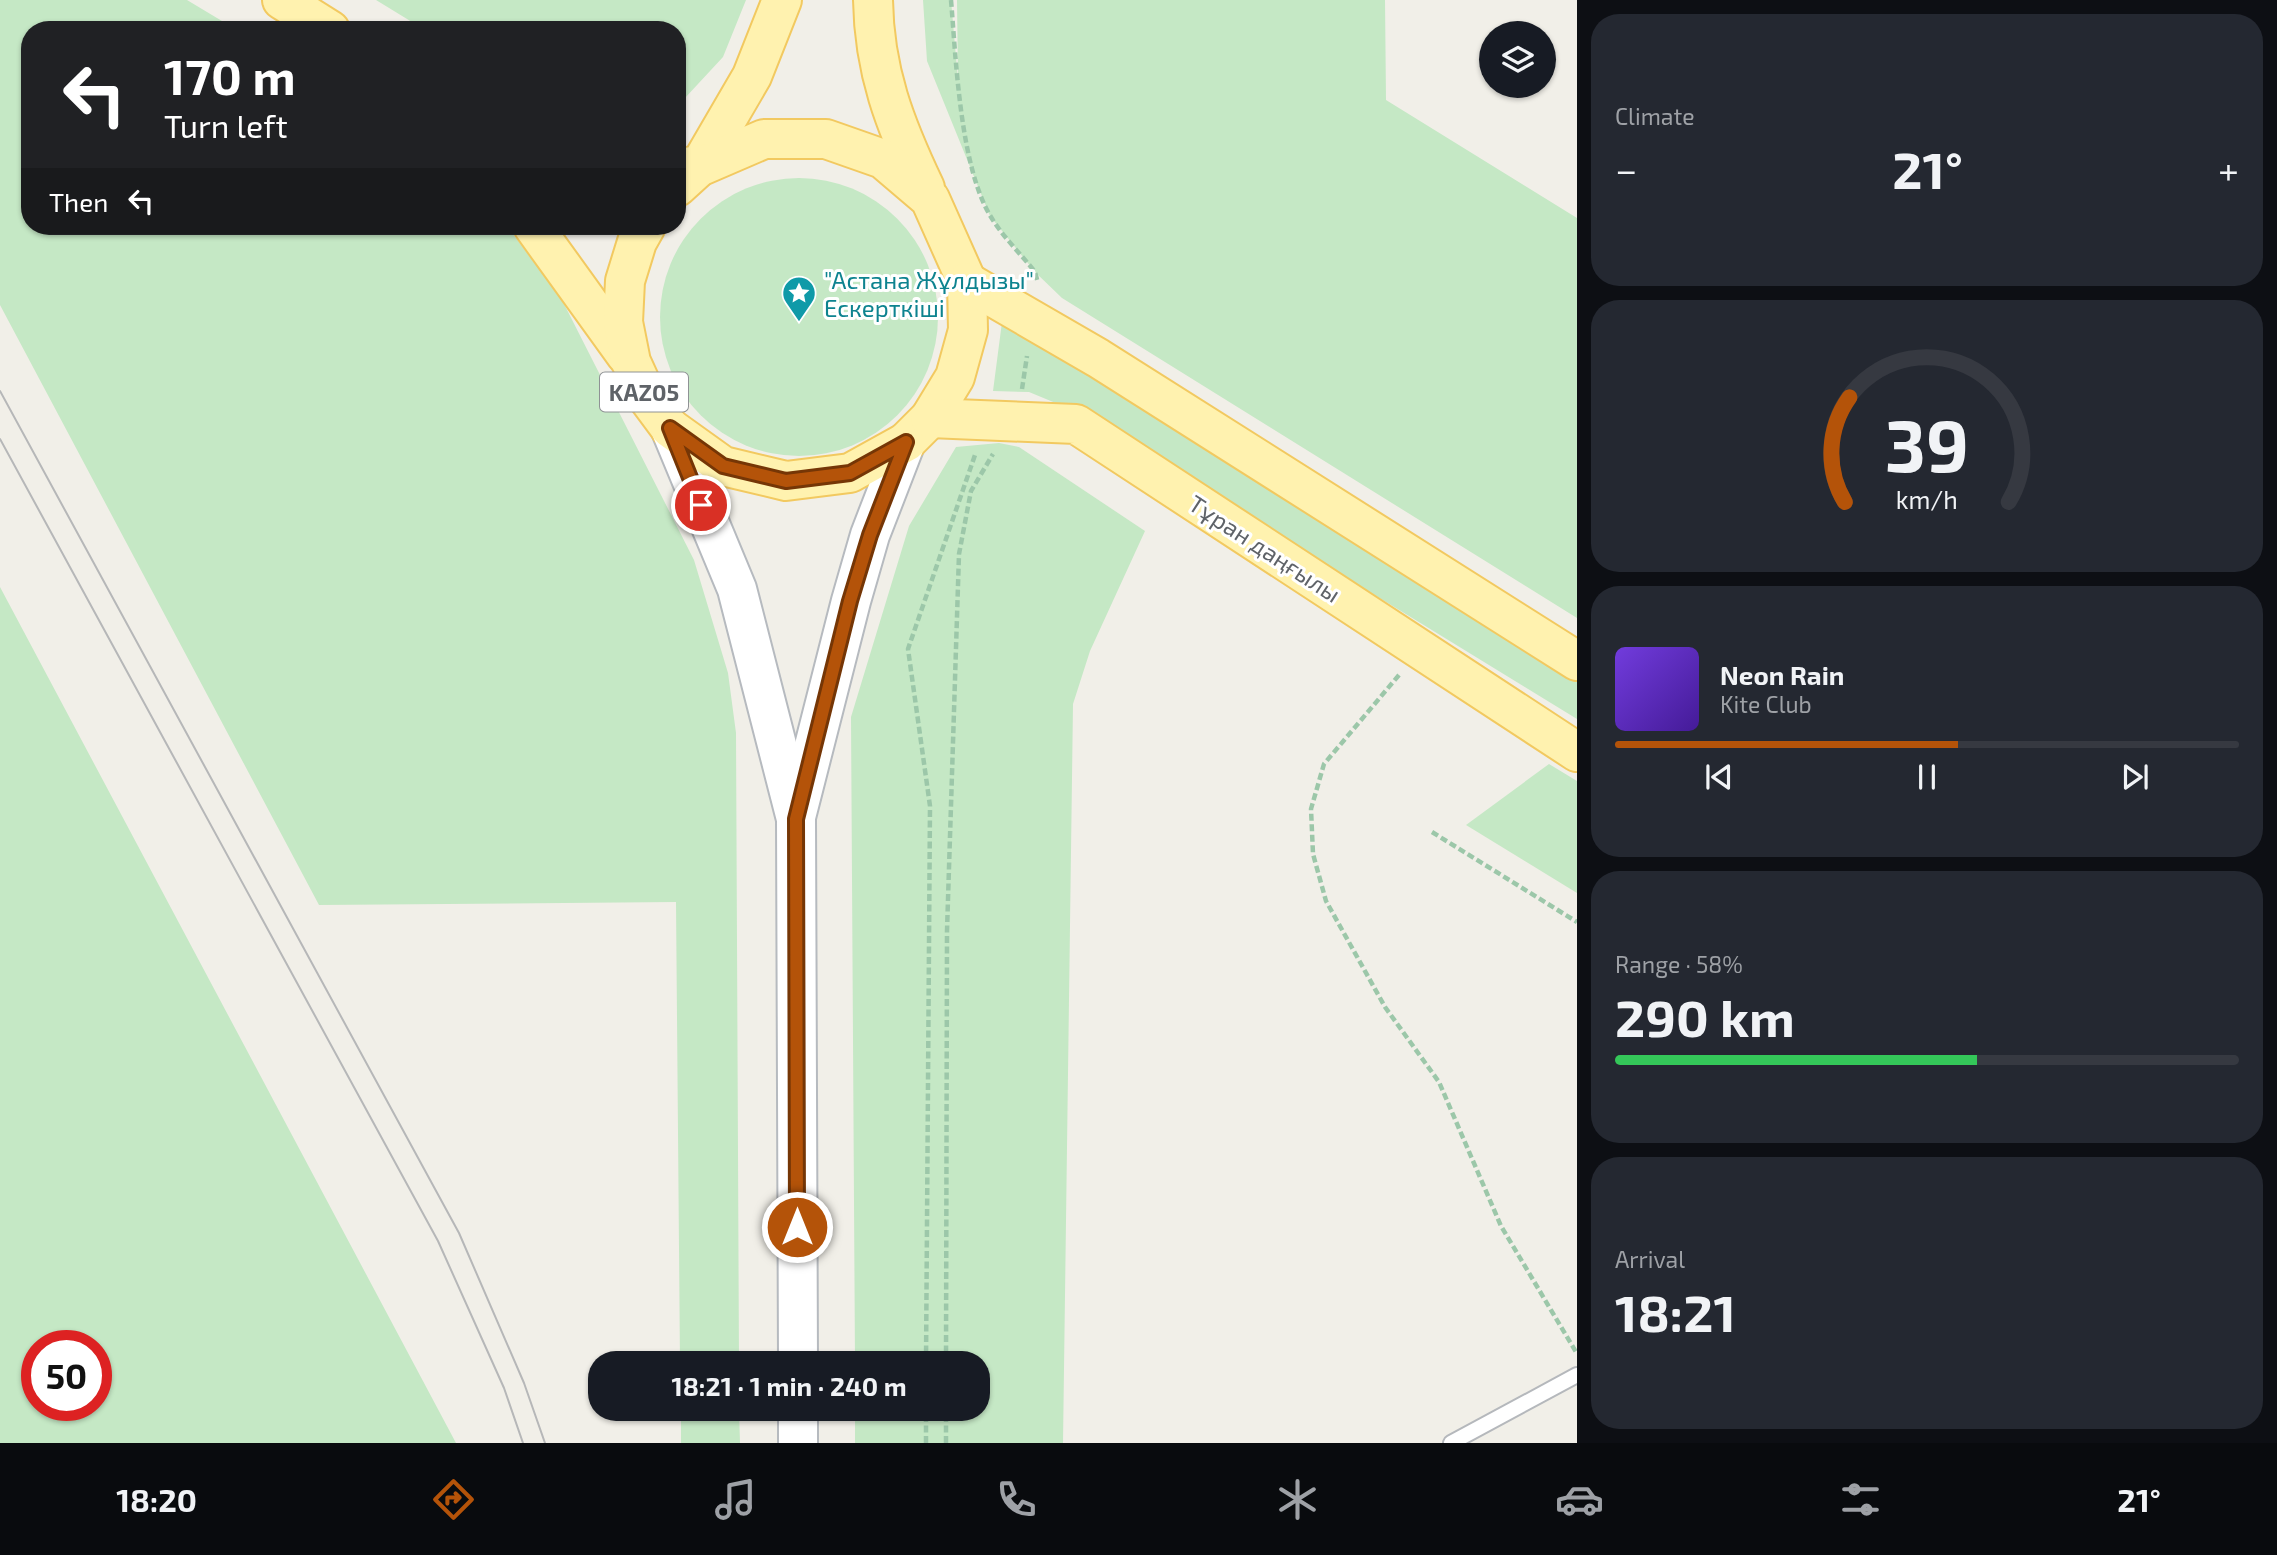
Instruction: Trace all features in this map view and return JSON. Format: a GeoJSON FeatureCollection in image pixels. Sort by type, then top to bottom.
{"type":"FeatureCollection","features":[{"type":"Feature","properties":{"kind":"main road"},"geometry":{"type":"LineString","coordinates":[[282,0],[316,21]]}},
{"type":"Feature","properties":{"kind":"main road","name":"KАZ05"},"geometry":{"type":"LineString","coordinates":[[686,170],[752,76],[782,0]]}},
{"type":"Feature","properties":{"kind":"main road","name":"KАZ05"},"geometry":{"type":"LineString","coordinates":[[641,235],[625,281],[623,322],[631,362],[647,397],[670,428],[723,466],[786,481],[850,473],[918,430],[956,377],[968,330],[967,282],[899,132],[882,83],[873,0]]}},
{"type":"Feature","properties":{"kind":"main road","name":"KАZ05"},"geometry":{"type":"LineString","coordinates":[[686,172],[764,139],[826,139],[883,159],[930,200]]}},
{"type":"Feature","properties":{"kind":"main road"},"geometry":{"type":"LineString","coordinates":[[539,235],[631,362]]}},
{"type":"Feature","properties":{"kind":"main road"},"geometry":{"type":"LineString","coordinates":[[967,282],[1098,358],[1577,661]]}},
{"type":"Feature","properties":{"kind":"main road","name":"Тұран даңғылы"},"geometry":{"type":"LineString","coordinates":[[918,430],[992,432],[1076,424],[1577,752]]}},
{"type":"Feature","properties":{"kind":"main road"},"geometry":{"type":"LineString","coordinates":[[670,428],[737,589],[796,819]]}},
{"type":"Feature","properties":{"kind":"main road"},"geometry":{"type":"LineString","coordinates":[[797,1351],[796,819],[850,601],[870,535],[918,430]]}},
{"type":"Feature","properties":{"kind":"main road"},"geometry":{"type":"LineString","coordinates":[[798,1421],[798,1443]]}},
{"type":"Feature","properties":{"kind":"lane"},"geometry":{"type":"LineString","coordinates":[[1451,1443],[1577,1375]]}},
{"type":"Feature","properties":{"kind":"path"},"geometry":{"type":"LineString","coordinates":[[951,0],[958,97],[975,177],[990,216],[1035,272],[1041,296]]}},
{"type":"Feature","properties":{"kind":"path"},"geometry":{"type":"LineString","coordinates":[[1021,392],[1027,352]]}},
{"type":"Feature","properties":{"kind":"path"},"geometry":{"type":"LineString","coordinates":[[926,1351],[930,806],[908,649],[992,432]]}},
{"type":"Feature","properties":{"kind":"path"},"geometry":{"type":"LineString","coordinates":[[946,1351],[947,931],[959,554],[971,491],[992,432]]}},
{"type":"Feature","properties":{"kind":"path"},"geometry":{"type":"LineString","coordinates":[[1421,650],[1324,764],[1311,808],[1313,854],[1326,901],[1385,1007],[1439,1082],[1501,1226],[1577,1353]]}},
{"type":"Feature","properties":{"kind":"path"},"geometry":{"type":"LineString","coordinates":[[1432,832],[1577,922]]}},
{"type":"Feature","properties":{"kind":"path"},"geometry":{"type":"LineString","coordinates":[[926,1421],[926,1443]]}},
{"type":"Feature","properties":{"kind":"path"},"geometry":{"type":"LineString","coordinates":[[946,1421],[946,1443]]}},
{"type":"Feature","properties":{"kind":"green space"},"geometry":{"type":"Polygon","coordinates":[[[0,0],[187,0],[222,21],[21,21],[21,235],[514,235],[562,300],[694,560],[728,673],[736,733],[739,1351],[680,1351],[676,902],[319,905],[0,305],[0,0]]]}},
{"type":"Feature","properties":{"kind":"green space"},"geometry":{"type":"Polygon","coordinates":[[[376,0],[746,0],[723,57],[686,97],[686,21],[410,21],[376,0]]]}},
{"type":"Feature","properties":{"kind":"green space"},"geometry":{"type":"Polygon","coordinates":[[[923,0],[951,0],[958,80],[957,0],[1385,0],[1386,100],[1577,218],[1577,618],[1062,298],[1035,272],[990,216],[927,61],[923,0]]]}},
{"type":"Feature","properties":{"kind":"green space"},"geometry":{"type":"Polygon","coordinates":[[[813,178],[865,194],[887,209],[907,229],[928,264],[936,290],[936,344],[922,383],[907,405],[887,425],[865,440],[826,454],[785,456],[733,440],[711,425],[691,405],[676,383],[662,344],[660,303],[676,251],[691,229],[711,209],[733,194],[772,180],[813,178]]]}},
{"type":"Feature","properties":{"kind":"green space"},"geometry":{"type":"Polygon","coordinates":[[[1002,322],[1577,681],[1577,719],[1075,411],[1029,392],[993,391],[1002,322]]]}},
{"type":"Feature","properties":{"kind":"green space"},"geometry":{"type":"Polygon","coordinates":[[[999,443],[1019,447],[1145,531],[1090,651],[1073,704],[1063,1443],[855,1443],[855,1421],[990,1421],[990,1351],[855,1351],[851,717],[909,526],[956,447],[999,443]]]}},
{"type":"Feature","properties":{"kind":"green space"},"geometry":{"type":"Polygon","coordinates":[[[0,587],[456,1443],[0,1443],[0,587]]]}},
{"type":"Feature","properties":{"kind":"green space"},"geometry":{"type":"Polygon","coordinates":[[[1549,764],[1577,781],[1577,893],[1466,825],[1549,764]]]}},
{"type":"Feature","properties":{"kind":"green space"},"geometry":{"type":"Polygon","coordinates":[[[681,1421],[739,1421],[740,1443],[681,1443],[681,1421]]]}},
{"type":"Feature","properties":{"kind":"tram line"},"geometry":{"type":"LineString","coordinates":[[0,391],[459,1233],[524,1383],[545,1443]]}},
{"type":"Feature","properties":{"kind":"tram line"},"geometry":{"type":"LineString","coordinates":[[0,439],[438,1241],[504,1388],[523,1443]]}},
{"type":"Feature","properties":{"kind":"place","name":"\"Астана Жұлдызы\" Ескерткіші"},"geometry":{"type":"Point","coordinates":[799,323]}},
{"type":"Feature","properties":{"kind":"route"},"geometry":{"type":"LineString","coordinates":[[701,505],[670,428],[723,466],[786,481],[850,473],[906,442],[870,535],[850,601],[796,819],[797,1227]]}}]}
